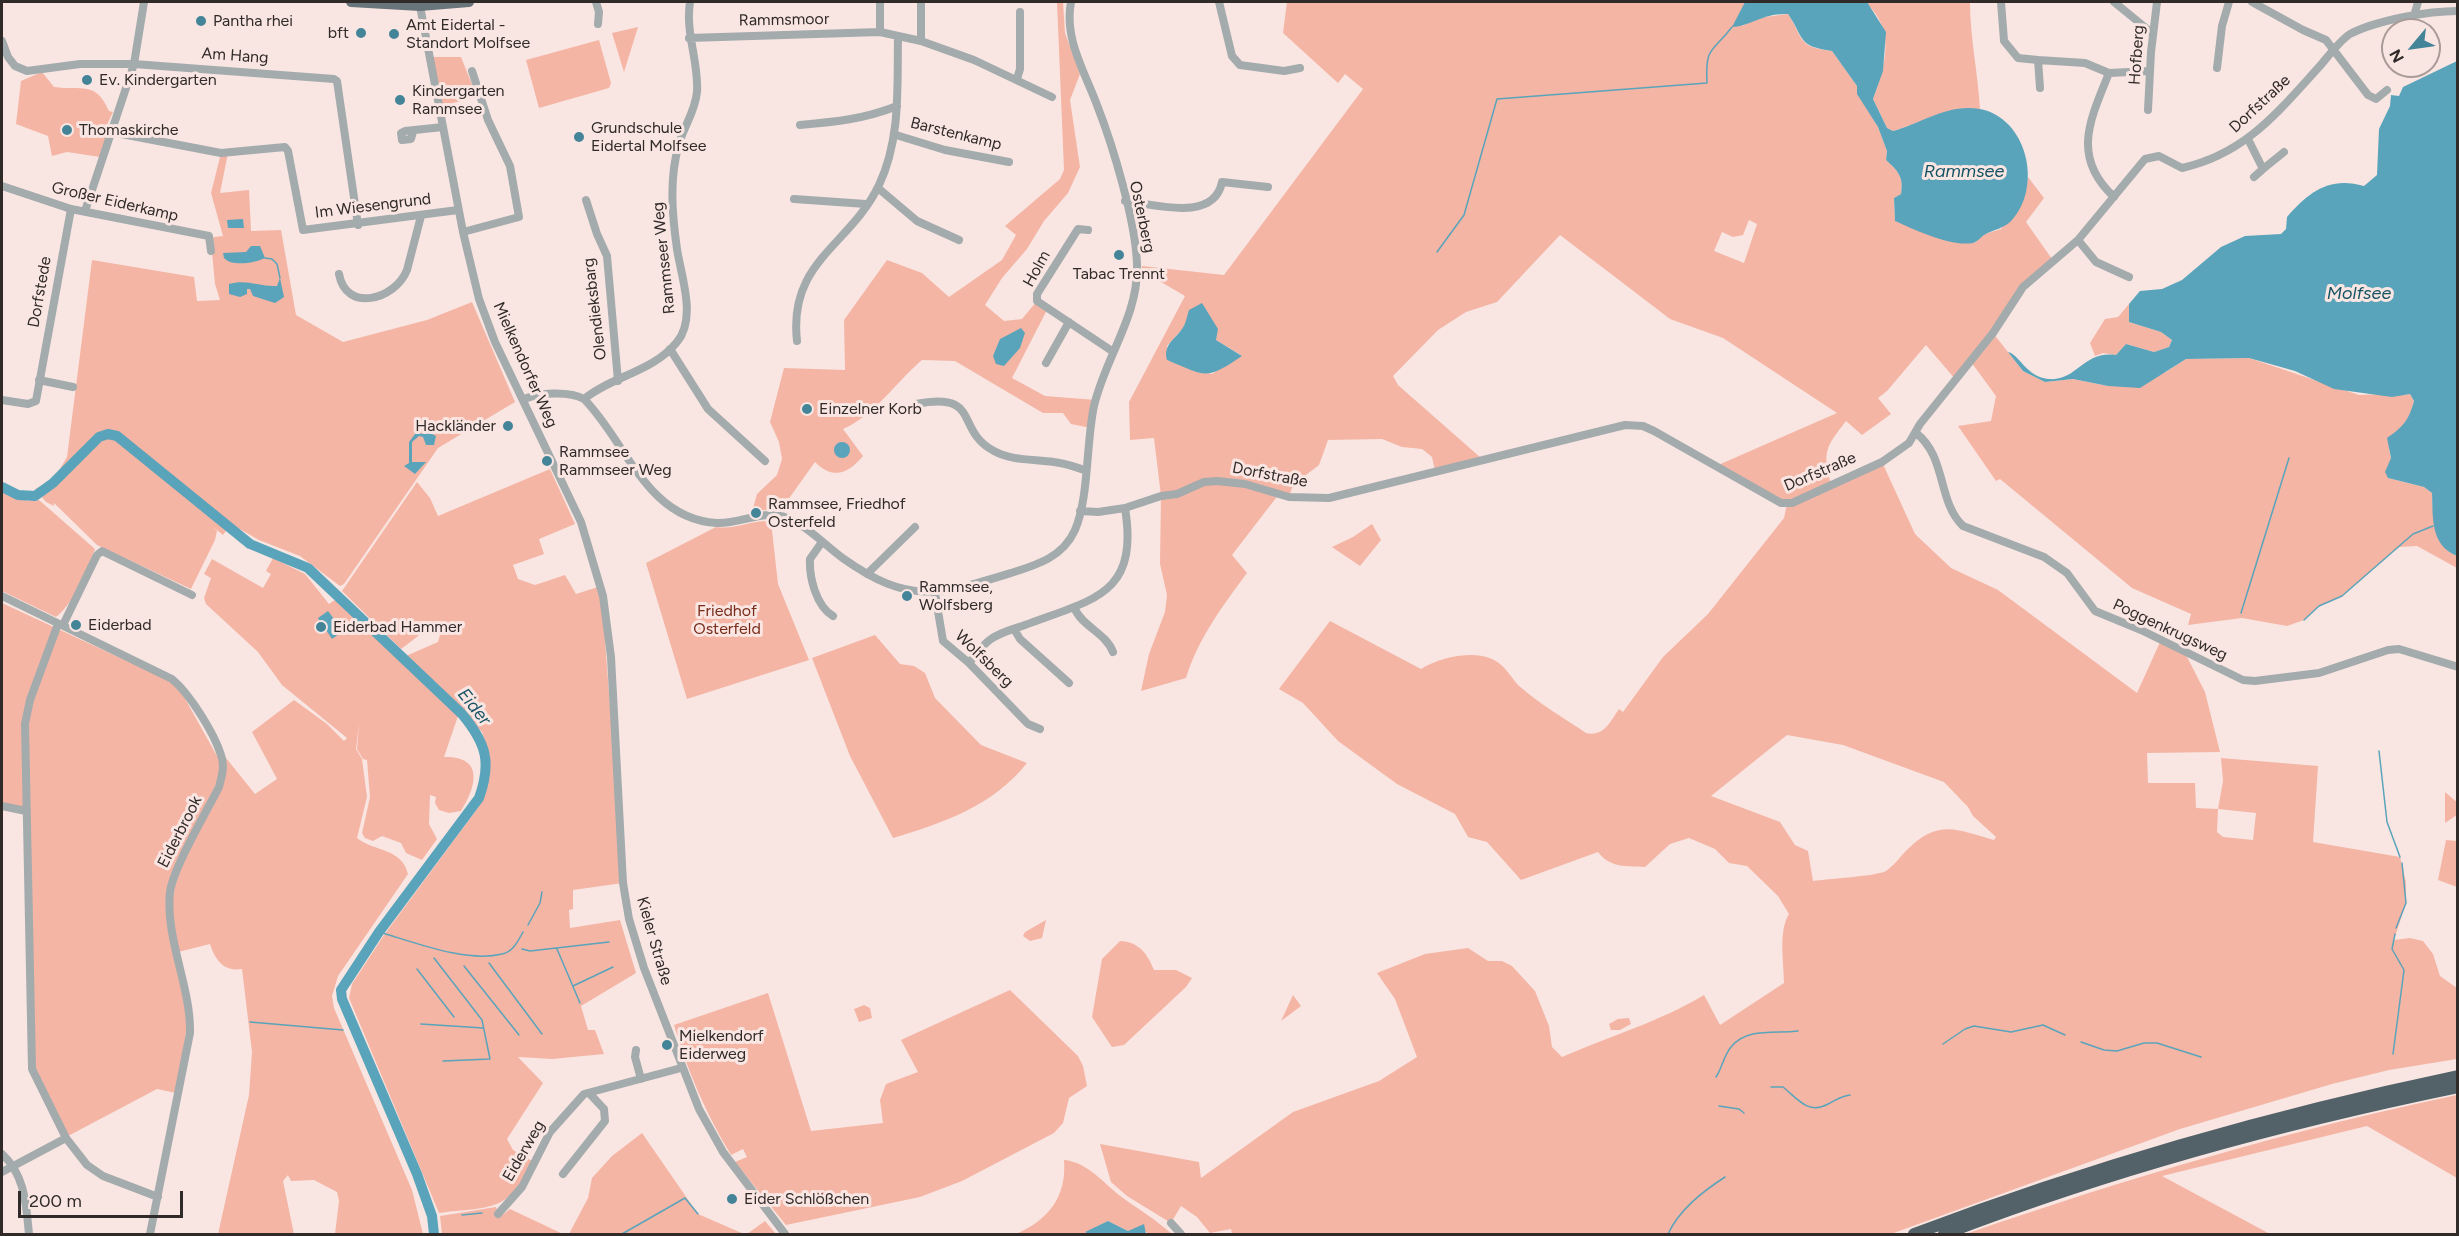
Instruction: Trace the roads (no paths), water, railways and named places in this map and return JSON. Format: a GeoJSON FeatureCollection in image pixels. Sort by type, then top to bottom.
{"type":"FeatureCollection","features":[{"type":"Feature","properties":{"kind":"highway"},"geometry":{"type":"LineString","coordinates":[[1914,1234],[2049,1186],[2182,1144],[2308,1110],[2457,1076]]}},
{"type":"Feature","properties":{"kind":"highway"},"geometry":{"type":"LineString","coordinates":[[1944,1234],[2058,1194],[2186,1154],[2312,1120],[2457,1087]]}},
{"type":"Feature","properties":{"kind":"main road"},"geometry":{"type":"LineString","coordinates":[[351,2],[420,6],[469,2]]}},
{"type":"Feature","properties":{"kind":"street"},"geometry":{"type":"LineString","coordinates":[[85,211],[134,64],[144,2]]}},
{"type":"Feature","properties":{"kind":"street"},"geometry":{"type":"LineString","coordinates":[[596,2],[599,12],[598,24]]}},
{"type":"Feature","properties":{"kind":"street","name":"Rammseer Weg"},"geometry":{"type":"LineString","coordinates":[[584,399],[594,391],[618,381],[670,349],[681,336],[687,317],[674,221],[672,175],[680,141],[696,101],[697,81],[689,38],[690,2]]}},
{"type":"Feature","properties":{"kind":"street"},"geometry":{"type":"LineString","coordinates":[[880,2],[880,32]]}},
{"type":"Feature","properties":{"kind":"street"},"geometry":{"type":"LineString","coordinates":[[921,2],[921,41]]}},
{"type":"Feature","properties":{"kind":"street","name":"Osterberg"},"geometry":{"type":"LineString","coordinates":[[584,399],[633,468],[658,496],[680,513],[693,519],[719,523],[764,514],[793,520],[867,574],[905,590],[935,593],[958,589],[1049,559],[1057,554],[1071,538],[1080,511],[1095,404],[1112,351],[1131,310],[1137,283],[1136,249],[1125,201],[1100,112],[1071,39],[1068,23],[1071,2]]}},
{"type":"Feature","properties":{"kind":"street"},"geometry":{"type":"LineString","coordinates":[[1220,2],[1232,56],[1240,65],[1284,71],[1300,68]]}},
{"type":"Feature","properties":{"kind":"street"},"geometry":{"type":"LineString","coordinates":[[2001,2],[2004,41],[2018,58],[2085,63],[2109,73],[2150,70]]}},
{"type":"Feature","properties":{"kind":"street"},"geometry":{"type":"LineString","coordinates":[[2114,2],[2152,33]]}},
{"type":"Feature","properties":{"kind":"street","name":"Hofberg"},"geometry":{"type":"LineString","coordinates":[[2148,110],[2152,33],[2157,2]]}},
{"type":"Feature","properties":{"kind":"street"},"geometry":{"type":"LineString","coordinates":[[2217,68],[2222,26],[2229,2]]}},
{"type":"Feature","properties":{"kind":"street"},"geometry":{"type":"LineString","coordinates":[[2252,2],[2326,40],[2368,95],[2376,99],[2388,90]]}},
{"type":"Feature","properties":{"kind":"street"},"geometry":{"type":"LineString","coordinates":[[2414,16],[2418,2]]}},
{"type":"Feature","properties":{"kind":"street"},"geometry":{"type":"LineString","coordinates":[[2326,40],[2414,16],[2453,11],[2452,2]]}},
{"type":"Feature","properties":{"kind":"street","name":"Mielkendorfer Weg"},"geometry":{"type":"LineString","coordinates":[[420,6],[472,275],[487,321],[581,522],[601,586]]}},
{"type":"Feature","properties":{"kind":"street"},"geometry":{"type":"LineString","coordinates":[[1017,79],[1020,69],[1020,12]]}},
{"type":"Feature","properties":{"kind":"street","name":"Rammsmoor"},"geometry":{"type":"LineString","coordinates":[[689,38],[880,32],[898,38],[921,41],[974,60],[1052,97]]}},
{"type":"Feature","properties":{"kind":"street","name":"Dorfstraße"},"geometry":{"type":"LineString","coordinates":[[1125,508],[1161,496],[1177,494],[1204,482],[1217,481],[1245,484],[1288,497],[1329,498],[1524,447],[1632,425],[1654,431],[1781,503],[1787,504],[1900,452],[1993,333],[2023,287],[2079,240],[2145,159],[2160,156],[2182,168],[2225,154],[2248,139],[2348,35]]}},
{"type":"Feature","properties":{"kind":"street","name":"Barstenkamp"},"geometry":{"type":"LineString","coordinates":[[797,340],[796,312],[806,279],[878,188],[896,135],[898,38]]}},
{"type":"Feature","properties":{"kind":"street","name":"Am Hang"},"geometry":{"type":"LineString","coordinates":[[2,40],[5,58],[15,66],[27,71],[80,64],[134,64],[334,79],[337,81],[358,225]]}},
{"type":"Feature","properties":{"kind":"street"},"geometry":{"type":"LineString","coordinates":[[2038,60],[2040,88]]}},
{"type":"Feature","properties":{"kind":"street"},"geometry":{"type":"LineString","coordinates":[[463,232],[519,217],[510,166],[488,120],[472,71]]}},
{"type":"Feature","properties":{"kind":"street"},"geometry":{"type":"LineString","coordinates":[[2109,73],[2088,135],[2088,161],[2100,184],[2114,197]]}},
{"type":"Feature","properties":{"kind":"street","name":"Barstenkamp"},"geometry":{"type":"LineString","coordinates":[[800,125],[848,121],[872,116],[897,106]]}},
{"type":"Feature","properties":{"kind":"street"},"geometry":{"type":"LineString","coordinates":[[413,132],[442,127]]}},
{"type":"Feature","properties":{"kind":"street","name":"Im Wiesengrund"},"geometry":{"type":"LineString","coordinates":[[111,132],[221,153],[281,145],[288,151],[300,228],[358,225],[459,210]]}},
{"type":"Feature","properties":{"kind":"street","name":"Barstenkamp"},"geometry":{"type":"LineString","coordinates":[[896,135],[945,150],[1009,162]]}},
{"type":"Feature","properties":{"kind":"street"},"geometry":{"type":"LineString","coordinates":[[2248,139],[2264,169]]}},
{"type":"Feature","properties":{"kind":"street"},"geometry":{"type":"LineString","coordinates":[[2254,177],[2284,153]]}},
{"type":"Feature","properties":{"kind":"street"},"geometry":{"type":"LineString","coordinates":[[1125,201],[1191,208],[1207,204],[1217,198],[1222,182],[1268,187]]}},
{"type":"Feature","properties":{"kind":"street","name":"Großer Eiderkamp"},"geometry":{"type":"LineString","coordinates":[[2,186],[71,209],[209,236],[211,251]]}},
{"type":"Feature","properties":{"kind":"street"},"geometry":{"type":"LineString","coordinates":[[878,188],[917,221],[959,240]]}},
{"type":"Feature","properties":{"kind":"street"},"geometry":{"type":"LineString","coordinates":[[794,199],[866,204]]}},
{"type":"Feature","properties":{"kind":"street","name":"Olendieksbarg"},"geometry":{"type":"LineString","coordinates":[[585,200],[607,255],[618,381]]}},
{"type":"Feature","properties":{"kind":"street","name":"Dorfstede"},"geometry":{"type":"LineString","coordinates":[[2,400],[32,404],[36,400],[71,209]]}},
{"type":"Feature","properties":{"kind":"street"},"geometry":{"type":"LineString","coordinates":[[339,274],[345,289],[359,297],[376,298],[391,292],[404,278],[421,216]]}},
{"type":"Feature","properties":{"kind":"street","name":"Holm"},"geometry":{"type":"LineString","coordinates":[[1088,230],[1078,229],[1037,294],[1041,304],[1112,351]]}},
{"type":"Feature","properties":{"kind":"street"},"geometry":{"type":"LineString","coordinates":[[2079,240],[2096,262],[2129,277]]}},
{"type":"Feature","properties":{"kind":"street"},"geometry":{"type":"LineString","coordinates":[[1046,363],[1069,321]]}},
{"type":"Feature","properties":{"kind":"street"},"geometry":{"type":"LineString","coordinates":[[670,349],[708,409],[765,461]]}},
{"type":"Feature","properties":{"kind":"street"},"geometry":{"type":"LineString","coordinates":[[39,380],[73,387]]}},
{"type":"Feature","properties":{"kind":"street"},"geometry":{"type":"LineString","coordinates":[[523,400],[530,396],[562,395],[584,399]]}},
{"type":"Feature","properties":{"kind":"street"},"geometry":{"type":"LineString","coordinates":[[916,404],[939,400],[963,409],[977,436],[994,452],[1009,457],[1055,462],[1085,470]]}},
{"type":"Feature","properties":{"kind":"street","name":"Poggenkrugsweg"},"geometry":{"type":"LineString","coordinates":[[1916,433],[1933,452],[1950,508],[1963,526],[2044,557],[2067,573],[2095,611],[2141,630],[2229,675],[2255,681],[2293,677],[2319,673],[2388,650],[2399,649],[2457,667]]}},
{"type":"Feature","properties":{"kind":"street"},"geometry":{"type":"LineString","coordinates":[[969,663],[991,639],[1074,606],[1105,590],[1124,569],[1129,548],[1125,508],[1098,512],[1080,511]]}},
{"type":"Feature","properties":{"kind":"street"},"geometry":{"type":"LineString","coordinates":[[867,574],[915,527]]}},
{"type":"Feature","properties":{"kind":"street"},"geometry":{"type":"LineString","coordinates":[[822,542],[810,559],[812,581],[824,609],[833,616]]}},
{"type":"Feature","properties":{"kind":"street"},"geometry":{"type":"LineString","coordinates":[[158,1197],[95,1172],[66,1138],[31,1065],[26,712],[60,625],[97,555],[102,550],[192,595]]}},
{"type":"Feature","properties":{"kind":"street","name":"Kieler Straße"},"geometry":{"type":"LineString","coordinates":[[601,586],[611,657],[623,883],[629,919],[644,968],[681,1068],[699,1109],[723,1152],[785,1234]]}},
{"type":"Feature","properties":{"kind":"street","name":"Wolfsberg"},"geometry":{"type":"LineString","coordinates":[[935,593],[943,641],[969,663],[1028,724],[1040,729]]}},
{"type":"Feature","properties":{"kind":"street","name":"Eiderbrook"},"geometry":{"type":"LineString","coordinates":[[2,596],[155,670],[177,683],[215,741],[223,762],[219,787],[176,870],[170,892],[172,919],[189,1008],[190,1033],[150,1234]]}},
{"type":"Feature","properties":{"kind":"street"},"geometry":{"type":"LineString","coordinates":[[1074,606],[1079,615],[1110,644],[1113,652]]}},
{"type":"Feature","properties":{"kind":"street"},"geometry":{"type":"LineString","coordinates":[[1014,629],[1020,639],[1069,683]]}},
{"type":"Feature","properties":{"kind":"street"},"geometry":{"type":"LineString","coordinates":[[2,806],[26,811]]}},
{"type":"Feature","properties":{"kind":"street"},"geometry":{"type":"LineString","coordinates":[[636,1050],[635,1057],[641,1079]]}},
{"type":"Feature","properties":{"kind":"street","name":"Eiderweg"},"geometry":{"type":"LineString","coordinates":[[498,1214],[522,1187],[541,1147],[565,1113],[584,1094],[681,1068]]}},
{"type":"Feature","properties":{"kind":"street"},"geometry":{"type":"LineString","coordinates":[[563,1174],[605,1120],[604,1109],[589,1093]]}},
{"type":"Feature","properties":{"kind":"street"},"geometry":{"type":"LineString","coordinates":[[2,1172],[66,1138]]}},
{"type":"Feature","properties":{"kind":"street"},"geometry":{"type":"LineString","coordinates":[[2,1154],[14,1165],[25,1198],[29,1234]]}},
{"type":"Feature","properties":{"kind":"street"},"geometry":{"type":"LineString","coordinates":[[1171,1223],[1181,1234]]}},
{"type":"Feature","properties":{"kind":"water","name":"Rammsee"},"geometry":{"type":"Polygon","coordinates":[[[1745,2],[1867,2],[1886,32],[1883,71],[1873,99],[1887,128],[1893,131],[1957,109],[1980,109],[1996,115],[2009,125],[2019,139],[2028,172],[2027,190],[2012,220],[1974,242],[1964,244],[1933,237],[1895,221],[1894,198],[1901,194],[1901,179],[1897,171],[1886,160],[1887,151],[1878,127],[1857,94],[1857,86],[1832,51],[1813,47],[1803,40],[1788,14],[1771,15],[1732,27],[1745,2]]]}},
{"type":"Feature","properties":{"kind":"water","name":"Molfsee"},"geometry":{"type":"Polygon","coordinates":[[[2457,61],[2457,556],[2448,551],[2437,538],[2433,521],[2432,493],[2424,487],[2388,478],[2385,472],[2391,458],[2387,438],[2401,426],[2410,413],[2414,401],[2410,394],[2392,397],[2334,389],[2295,371],[2249,358],[2186,359],[2140,388],[2108,386],[2073,379],[2045,382],[2023,371],[2008,352],[2037,376],[2054,379],[2071,373],[2094,358],[2116,355],[2126,344],[2154,352],[2169,347],[2172,340],[2161,332],[2129,322],[2129,304],[2140,291],[2162,289],[2182,280],[2221,247],[2245,236],[2281,234],[2286,229],[2287,217],[2303,200],[2321,188],[2340,183],[2364,186],[2377,175],[2379,129],[2390,106],[2391,95],[2399,96],[2403,87],[2422,78],[2441,78],[2441,69],[2457,61]]]}},
{"type":"Feature","properties":{"kind":"water"},"geometry":{"type":"Polygon","coordinates":[[[243,219],[244,228],[228,228],[227,220],[243,219]]]}},
{"type":"Feature","properties":{"kind":"water"},"geometry":{"type":"Polygon","coordinates":[[[251,246],[260,246],[265,258],[250,263],[238,263],[224,258],[223,253],[246,252],[251,246]]]}},
{"type":"Feature","properties":{"kind":"water"},"geometry":{"type":"Polygon","coordinates":[[[280,278],[284,297],[275,303],[253,296],[250,289],[247,289],[247,294],[240,297],[229,294],[229,284],[241,282],[277,286],[280,278]]]}},
{"type":"Feature","properties":{"kind":"water"},"geometry":{"type":"Polygon","coordinates":[[[1202,303],[1218,329],[1216,340],[1242,356],[1220,369],[1205,373],[1190,370],[1167,360],[1166,355],[1170,343],[1183,327],[1189,310],[1202,303]]]}},
{"type":"Feature","properties":{"kind":"water"},"geometry":{"type":"Polygon","coordinates":[[[1021,328],[1025,333],[1020,348],[1004,366],[996,364],[993,356],[1000,339],[1021,328]]]}},
{"type":"Feature","properties":{"kind":"water"},"geometry":{"type":"Polygon","coordinates":[[[430,433],[436,436],[434,445],[426,445],[423,437],[419,436],[412,442],[412,462],[426,462],[415,474],[404,466],[409,463],[409,442],[415,434],[430,433]]]}},
{"type":"Feature","properties":{"kind":"water"},"geometry":{"type":"Polygon","coordinates":[[[842,442],[850,450],[842,458],[834,450],[842,442]]]}},
{"type":"Feature","properties":{"kind":"water"},"geometry":{"type":"Polygon","coordinates":[[[328,611],[343,631],[332,639],[318,618],[328,611]]]}},
{"type":"Feature","properties":{"kind":"water"},"geometry":{"type":"Polygon","coordinates":[[[1108,1221],[1128,1231],[1144,1224],[1146,1234],[1089,1234],[1085,1232],[1108,1221]]]}},
{"type":"Feature","properties":{"kind":"waterway"},"geometry":{"type":"LineString","coordinates":[[1437,252],[1464,215],[1497,99],[1707,83],[1707,62],[1711,51],[1732,27]]}},
{"type":"Feature","properties":{"kind":"waterway"},"geometry":{"type":"LineString","coordinates":[[265,258],[272,259],[277,264],[280,278]]}},
{"type":"Feature","properties":{"kind":"waterway","name":"Eider"},"geometry":{"type":"LineString","coordinates":[[2,487],[18,495],[35,496],[53,483],[99,437],[108,434],[117,436],[250,544],[308,568],[462,714],[477,734],[486,763],[479,798],[379,932],[341,990],[342,999],[417,1174],[432,1216],[434,1234]]}},
{"type":"Feature","properties":{"kind":"waterway"},"geometry":{"type":"LineString","coordinates":[[2241,613],[2289,458]]}},
{"type":"Feature","properties":{"kind":"waterway"},"geometry":{"type":"LineString","coordinates":[[2,503],[2,510]]}},
{"type":"Feature","properties":{"kind":"waterway"},"geometry":{"type":"LineString","coordinates":[[2304,620],[2319,606],[2342,596],[2413,534],[2433,526]]}},
{"type":"Feature","properties":{"kind":"waterway"},"geometry":{"type":"LineString","coordinates":[[2379,751],[2387,822],[2400,857]]}},
{"type":"Feature","properties":{"kind":"waterway"},"geometry":{"type":"LineString","coordinates":[[2396,928],[2406,903],[2402,863]]}},
{"type":"Feature","properties":{"kind":"waterway"},"geometry":{"type":"LineString","coordinates":[[528,925],[540,903],[542,892]]}},
{"type":"Feature","properties":{"kind":"waterway"},"geometry":{"type":"LineString","coordinates":[[379,932],[440,950],[473,956],[488,956],[509,951],[515,946],[523,932]]}},
{"type":"Feature","properties":{"kind":"waterway"},"geometry":{"type":"LineString","coordinates":[[2393,1054],[2404,970],[2392,949],[2395,934]]}},
{"type":"Feature","properties":{"kind":"waterway"},"geometry":{"type":"LineString","coordinates":[[522,949],[530,951],[609,942]]}},
{"type":"Feature","properties":{"kind":"waterway"},"geometry":{"type":"LineString","coordinates":[[557,949],[580,1003]]}},
{"type":"Feature","properties":{"kind":"waterway"},"geometry":{"type":"LineString","coordinates":[[434,958],[482,1020],[490,1059],[443,1061]]}},
{"type":"Feature","properties":{"kind":"waterway"},"geometry":{"type":"LineString","coordinates":[[489,963],[542,1034]]}},
{"type":"Feature","properties":{"kind":"waterway"},"geometry":{"type":"LineString","coordinates":[[464,966],[519,1035]]}},
{"type":"Feature","properties":{"kind":"waterway"},"geometry":{"type":"LineString","coordinates":[[573,986],[613,967]]}},
{"type":"Feature","properties":{"kind":"waterway"},"geometry":{"type":"LineString","coordinates":[[417,969],[454,1017]]}},
{"type":"Feature","properties":{"kind":"waterway"},"geometry":{"type":"LineString","coordinates":[[250,1022],[343,1030]]}},
{"type":"Feature","properties":{"kind":"waterway"},"geometry":{"type":"LineString","coordinates":[[421,1024],[483,1028]]}},
{"type":"Feature","properties":{"kind":"waterway"},"geometry":{"type":"LineString","coordinates":[[1943,1044],[1965,1029],[1974,1026],[2011,1032],[2043,1025],[2065,1035]]}},
{"type":"Feature","properties":{"kind":"waterway"},"geometry":{"type":"LineString","coordinates":[[1716,1077],[1731,1047],[1745,1036],[1798,1031]]}},
{"type":"Feature","properties":{"kind":"waterway"},"geometry":{"type":"LineString","coordinates":[[2081,1042],[2104,1050],[2117,1051],[2144,1043],[2157,1043],[2201,1057]]}},
{"type":"Feature","properties":{"kind":"waterway"},"geometry":{"type":"LineString","coordinates":[[1771,1087],[1783,1087],[1799,1101],[1815,1108],[1850,1095]]}},
{"type":"Feature","properties":{"kind":"waterway"},"geometry":{"type":"LineString","coordinates":[[1719,1106],[1739,1109],[1744,1113]]}},
{"type":"Feature","properties":{"kind":"waterway"},"geometry":{"type":"LineString","coordinates":[[1668,1234],[1678,1217],[1692,1202],[1725,1177]]}},
{"type":"Feature","properties":{"kind":"waterway"},"geometry":{"type":"LineString","coordinates":[[622,1234],[685,1198],[698,1214]]}},
{"type":"Feature","properties":{"kind":"waterway"},"geometry":{"type":"LineString","coordinates":[[462,1215],[482,1213]]}},
{"type":"Feature","properties":{"kind":"place","name":"Pantha rhei"},"geometry":{"type":"Point","coordinates":[201,21]}},
{"type":"Feature","properties":{"kind":"place","name":"bft"},"geometry":{"type":"Point","coordinates":[361,33]}},
{"type":"Feature","properties":{"kind":"place","name":"Amt Eidertal - Standort Molfsee"},"geometry":{"type":"Point","coordinates":[394,34]}},
{"type":"Feature","properties":{"kind":"place","name":"Ev. Kindergarten"},"geometry":{"type":"Point","coordinates":[87,80]}},
{"type":"Feature","properties":{"kind":"place","name":"Kindergarten Rammsee"},"geometry":{"type":"Point","coordinates":[400,100]}},
{"type":"Feature","properties":{"kind":"place","name":"Thomaskirche"},"geometry":{"type":"Point","coordinates":[67,130]}},
{"type":"Feature","properties":{"kind":"place","name":"Grundschule Eidertal Molfsee"},"geometry":{"type":"Point","coordinates":[579,137]}},
{"type":"Feature","properties":{"kind":"place","name":"Tabac Trennt"},"geometry":{"type":"Point","coordinates":[1119,255]}},
{"type":"Feature","properties":{"kind":"place","name":"Einzelner Korb"},"geometry":{"type":"Point","coordinates":[807,409]}},
{"type":"Feature","properties":{"kind":"place","name":"Hackländer"},"geometry":{"type":"Point","coordinates":[508,426]}},
{"type":"Feature","properties":{"kind":"place","name":"Rammsee Rammseer Weg"},"geometry":{"type":"Point","coordinates":[547,461]}},
{"type":"Feature","properties":{"kind":"place","name":"Rammsee, Friedhof Osterfeld"},"geometry":{"type":"Point","coordinates":[756,513]}},
{"type":"Feature","properties":{"kind":"place","name":"Rammsee, Wolfsberg"},"geometry":{"type":"Point","coordinates":[907,596]}},
{"type":"Feature","properties":{"kind":"place","name":"Eiderbad"},"geometry":{"type":"Point","coordinates":[76,625]}},
{"type":"Feature","properties":{"kind":"place","name":"Eiderbad Hammer"},"geometry":{"type":"Point","coordinates":[321,627]}},
{"type":"Feature","properties":{"kind":"place","name":"Mielkendorf Eiderweg"},"geometry":{"type":"Point","coordinates":[667,1045]}},
{"type":"Feature","properties":{"kind":"place","name":"Eider Schlößchen"},"geometry":{"type":"Point","coordinates":[732,1199]}},
{"type":"Feature","properties":{"kind":"park label","name":"Friedhof Osterfeld"},"geometry":{"type":"Point","coordinates":[727,620]}}]}
